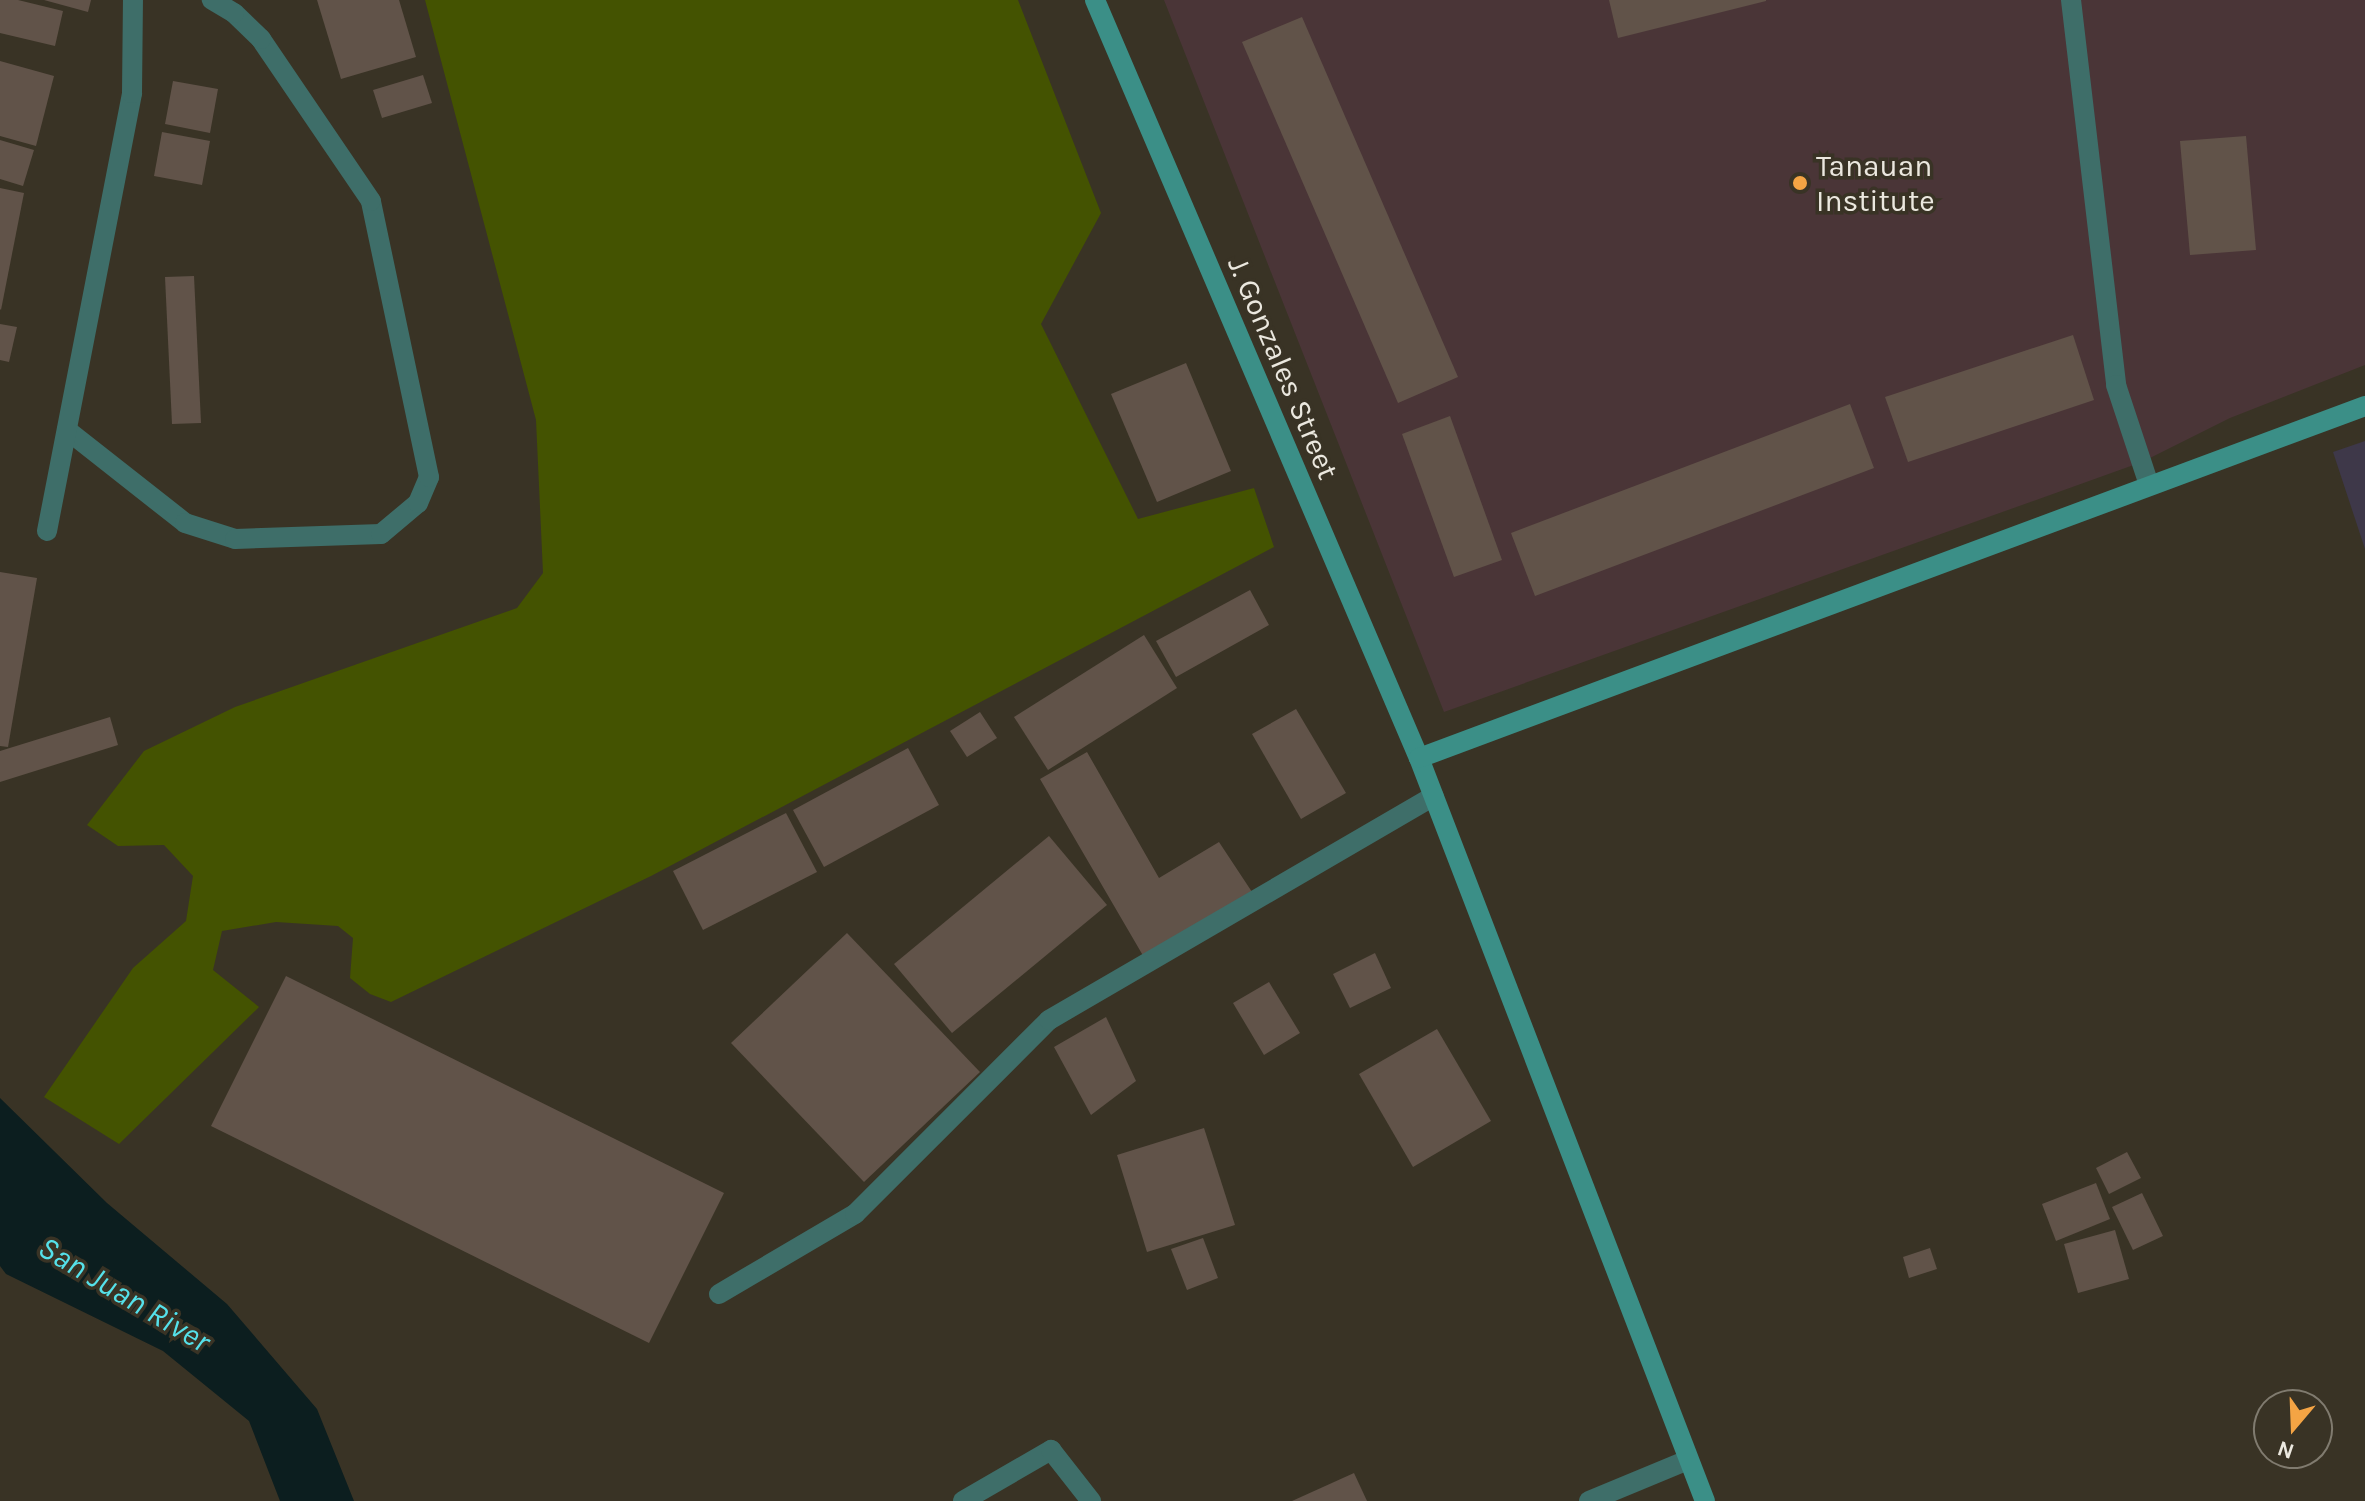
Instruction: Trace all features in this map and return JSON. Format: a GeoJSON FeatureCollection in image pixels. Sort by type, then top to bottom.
{"type":"FeatureCollection","features":[{"type":"Feature","properties":{"kind":"main road","name":"J. Gonzales Street"},"geometry":{"type":"LineString","coordinates":[[1095,0],[1419,758],[1705,1501]]}},
{"type":"Feature","properties":{"kind":"main road"},"geometry":{"type":"LineString","coordinates":[[1419,758],[2365,406]]}},
{"type":"Feature","properties":{"kind":"street"},"geometry":{"type":"LineString","coordinates":[[47,531],[132,93],[133,0]]}},
{"type":"Feature","properties":{"kind":"street"},"geometry":{"type":"LineString","coordinates":[[67,430],[185,523],[235,539],[381,534],[418,503],[429,477],[371,201],[261,39],[234,13],[212,0]]}},
{"type":"Feature","properties":{"kind":"street"},"geometry":{"type":"LineString","coordinates":[[2071,0],[2116,385],[2149,485]]}},
{"type":"Feature","properties":{"kind":"street"},"geometry":{"type":"LineString","coordinates":[[719,1294],[855,1214],[1049,1020],[1434,796]]}},
{"type":"Feature","properties":{"kind":"street"},"geometry":{"type":"LineString","coordinates":[[963,1501],[1051,1450],[1091,1501]]}},
{"type":"Feature","properties":{"kind":"street"},"geometry":{"type":"LineString","coordinates":[[1589,1501],[1688,1460]]}},
{"type":"Feature","properties":{"kind":"shaded area","name":"Tanauan Institute"},"geometry":{"type":"Polygon","coordinates":[[[1164,0],[2365,0],[2365,365],[2230,418],[2142,462],[1444,712],[1164,0]]]}},
{"type":"Feature","properties":{"kind":"shaded area"},"geometry":{"type":"Polygon","coordinates":[[[2365,441],[2365,549],[2333,452],[2365,441]]]}},
{"type":"Feature","properties":{"kind":"green space"},"geometry":{"type":"Polygon","coordinates":[[[425,0],[1018,0],[1101,213],[1041,324],[1138,519],[1254,488],[1274,547],[651,876],[391,1002],[370,994],[350,978],[353,938],[338,926],[276,922],[222,931],[213,970],[259,1007],[119,1144],[44,1097],[133,968],[186,921],[193,876],[164,845],[118,846],[87,825],[144,751],[235,707],[517,608],[543,573],[536,420],[425,0]]]}},
{"type":"Feature","properties":{"kind":"water","name":"San Juan River"},"geometry":{"type":"Polygon","coordinates":[[[0,1098],[107,1203],[227,1304],[317,1409],[354,1501],[280,1501],[249,1421],[163,1351],[6,1274],[0,1266],[0,1098]]]}},
{"type":"Feature","properties":{"kind":"building"},"geometry":{"type":"Polygon","coordinates":[[[0,0],[18,0],[63,11],[55,46],[0,33],[0,0]]]}},
{"type":"Feature","properties":{"kind":"building"},"geometry":{"type":"Polygon","coordinates":[[[44,0],[91,0],[88,12],[44,0]]]}},
{"type":"Feature","properties":{"kind":"building"},"geometry":{"type":"Polygon","coordinates":[[[317,0],[399,0],[416,57],[341,79],[317,0]]]}},
{"type":"Feature","properties":{"kind":"building"},"geometry":{"type":"Polygon","coordinates":[[[1609,0],[1766,0],[1766,1],[1618,38],[1609,0]]]}},
{"type":"Feature","properties":{"kind":"building"},"geometry":{"type":"Polygon","coordinates":[[[1302,17],[1458,377],[1398,403],[1242,42],[1302,17]]]}},
{"type":"Feature","properties":{"kind":"building"},"geometry":{"type":"Polygon","coordinates":[[[0,61],[54,76],[36,146],[0,136],[0,61]]]}},
{"type":"Feature","properties":{"kind":"building"},"geometry":{"type":"Polygon","coordinates":[[[423,75],[432,103],[382,118],[373,90],[423,75]]]}},
{"type":"Feature","properties":{"kind":"building"},"geometry":{"type":"Polygon","coordinates":[[[173,81],[218,89],[210,133],[165,124],[173,81]]]}},
{"type":"Feature","properties":{"kind":"building"},"geometry":{"type":"Polygon","coordinates":[[[162,132],[210,141],[202,185],[154,176],[162,132]]]}},
{"type":"Feature","properties":{"kind":"building"},"geometry":{"type":"Polygon","coordinates":[[[2246,136],[2256,250],[2190,255],[2180,141],[2246,136]]]}},
{"type":"Feature","properties":{"kind":"building"},"geometry":{"type":"Polygon","coordinates":[[[0,140],[34,150],[23,186],[0,179],[0,140]]]}},
{"type":"Feature","properties":{"kind":"building"},"geometry":{"type":"Polygon","coordinates":[[[0,188],[24,193],[1,310],[0,309],[0,188]]]}},
{"type":"Feature","properties":{"kind":"building"},"geometry":{"type":"Polygon","coordinates":[[[194,276],[201,423],[172,424],[165,277],[194,276]]]}},
{"type":"Feature","properties":{"kind":"building"},"geometry":{"type":"Polygon","coordinates":[[[0,324],[17,327],[9,362],[0,360],[0,324]]]}},
{"type":"Feature","properties":{"kind":"building"},"geometry":{"type":"Polygon","coordinates":[[[2073,335],[2094,400],[1908,462],[1885,397],[2073,335]]]}},
{"type":"Feature","properties":{"kind":"building"},"geometry":{"type":"Polygon","coordinates":[[[1186,363],[1231,471],[1157,502],[1111,394],[1186,363]]]}},
{"type":"Feature","properties":{"kind":"building"},"geometry":{"type":"Polygon","coordinates":[[[1850,404],[1874,468],[1535,596],[1511,533],[1850,404]]]}},
{"type":"Feature","properties":{"kind":"building"},"geometry":{"type":"Polygon","coordinates":[[[1450,416],[1502,560],[1454,577],[1402,434],[1450,416]]]}},
{"type":"Feature","properties":{"kind":"building"},"geometry":{"type":"Polygon","coordinates":[[[0,572],[37,578],[8,747],[0,746],[0,572]]]}},
{"type":"Feature","properties":{"kind":"building"},"geometry":{"type":"Polygon","coordinates":[[[1250,590],[1269,625],[1176,677],[1156,641],[1250,590]]]}},
{"type":"Feature","properties":{"kind":"building"},"geometry":{"type":"Polygon","coordinates":[[[1144,635],[1177,688],[1048,770],[1014,717],[1144,635]]]}},
{"type":"Feature","properties":{"kind":"building"},"geometry":{"type":"Polygon","coordinates":[[[1296,709],[1346,793],[1301,819],[1252,734],[1296,709]]]}},
{"type":"Feature","properties":{"kind":"building"},"geometry":{"type":"Polygon","coordinates":[[[980,712],[997,738],[967,757],[950,731],[980,712]]]}},
{"type":"Feature","properties":{"kind":"building"},"geometry":{"type":"Polygon","coordinates":[[[110,717],[118,745],[0,782],[0,751],[110,717]]]}},
{"type":"Feature","properties":{"kind":"building"},"geometry":{"type":"Polygon","coordinates":[[[908,748],[939,805],[824,867],[793,810],[908,748]]]}},
{"type":"Feature","properties":{"kind":"building"},"geometry":{"type":"Polygon","coordinates":[[[1087,752],[1159,878],[1219,842],[1254,895],[1145,959],[1040,779],[1087,752]]]}},
{"type":"Feature","properties":{"kind":"building"},"geometry":{"type":"Polygon","coordinates":[[[786,813],[817,872],[703,930],[673,871],[786,813]]]}},
{"type":"Feature","properties":{"kind":"building"},"geometry":{"type":"Polygon","coordinates":[[[1049,836],[1107,905],[952,1033],[894,964],[1049,836]]]}},
{"type":"Feature","properties":{"kind":"building"},"geometry":{"type":"Polygon","coordinates":[[[847,933],[980,1072],[864,1182],[731,1043],[847,933]]]}},
{"type":"Feature","properties":{"kind":"building"},"geometry":{"type":"Polygon","coordinates":[[[1375,953],[1391,988],[1350,1008],[1333,974],[1375,953]]]}},
{"type":"Feature","properties":{"kind":"building"},"geometry":{"type":"Polygon","coordinates":[[[286,976],[724,1193],[649,1343],[211,1126],[286,976]]]}},
{"type":"Feature","properties":{"kind":"building"},"geometry":{"type":"Polygon","coordinates":[[[1269,982],[1300,1033],[1264,1055],[1233,1003],[1269,982]]]}},
{"type":"Feature","properties":{"kind":"building"},"geometry":{"type":"Polygon","coordinates":[[[1106,1017],[1136,1081],[1091,1115],[1054,1047],[1106,1017]]]}},
{"type":"Feature","properties":{"kind":"building"},"geometry":{"type":"Polygon","coordinates":[[[1437,1029],[1491,1121],[1413,1167],[1359,1074],[1437,1029]]]}},
{"type":"Feature","properties":{"kind":"building"},"geometry":{"type":"Polygon","coordinates":[[[1204,1128],[1235,1225],[1147,1252],[1117,1155],[1204,1128]]]}},
{"type":"Feature","properties":{"kind":"building"},"geometry":{"type":"Polygon","coordinates":[[[2127,1152],[2141,1178],[2109,1194],[2096,1168],[2127,1152]]]}},
{"type":"Feature","properties":{"kind":"building"},"geometry":{"type":"Polygon","coordinates":[[[2096,1183],[2110,1219],[2056,1241],[2042,1204],[2096,1183]]]}},
{"type":"Feature","properties":{"kind":"building"},"geometry":{"type":"Polygon","coordinates":[[[2142,1193],[2163,1236],[2133,1250],[2112,1207],[2142,1193]]]}},
{"type":"Feature","properties":{"kind":"building"},"geometry":{"type":"Polygon","coordinates":[[[2115,1230],[2129,1279],[2078,1293],[2064,1244],[2115,1230]]]}},
{"type":"Feature","properties":{"kind":"building"},"geometry":{"type":"Polygon","coordinates":[[[1203,1238],[1218,1278],[1187,1290],[1171,1249],[1203,1238]]]}},
{"type":"Feature","properties":{"kind":"building"},"geometry":{"type":"Polygon","coordinates":[[[1930,1248],[1937,1269],[1909,1278],[1903,1257],[1930,1248]]]}},
{"type":"Feature","properties":{"kind":"building"},"geometry":{"type":"Polygon","coordinates":[[[1354,1473],[1367,1501],[1292,1501],[1354,1473]]]}},
{"type":"Feature","properties":{"kind":"place","name":"Tanauan Institute"},"geometry":{"type":"Point","coordinates":[1800,183]}}]}
